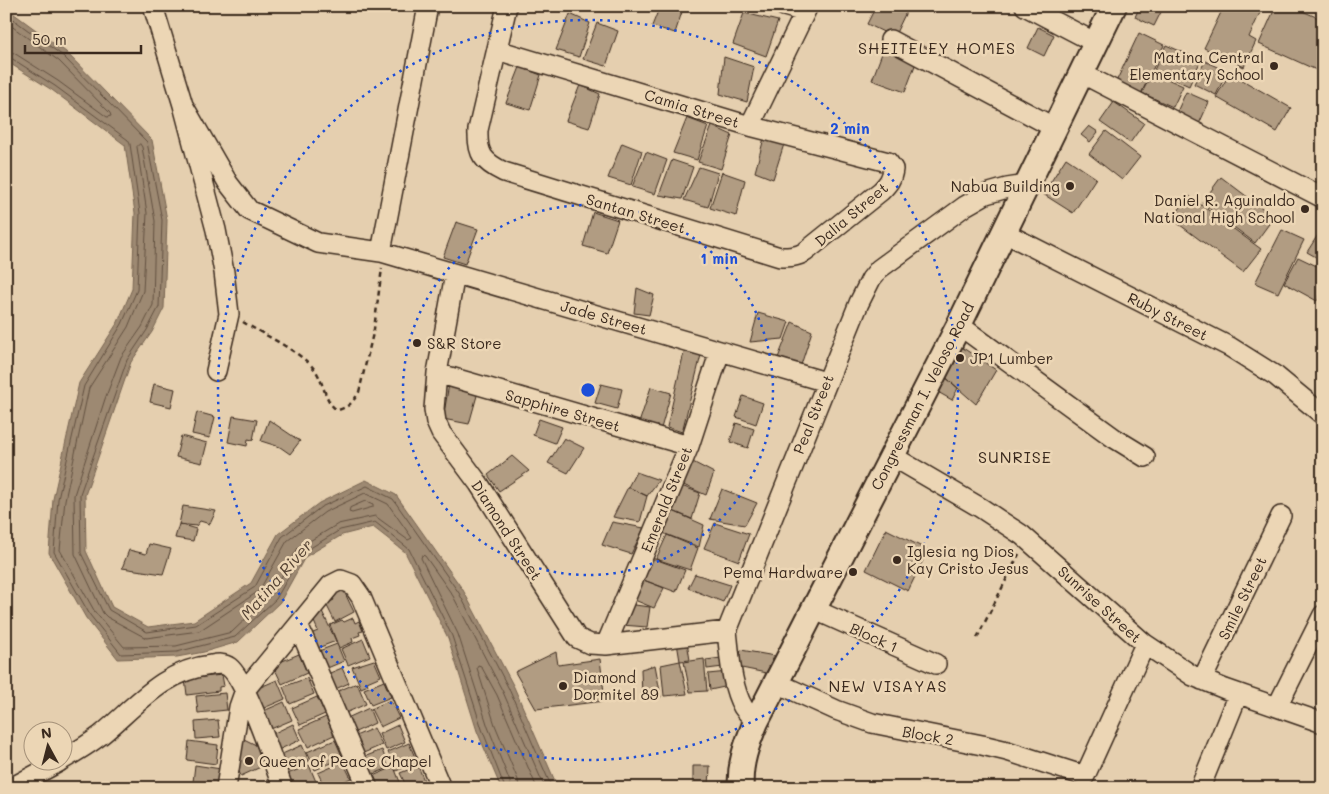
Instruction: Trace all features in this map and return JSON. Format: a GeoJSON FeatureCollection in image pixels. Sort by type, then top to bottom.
{"type":"FeatureCollection","features":[{"type":"Feature","properties":{"kind":"main road","name":"Congressman I. Veloso Road"},"geometry":{"type":"LineString","coordinates":[[741,788],[743,760],[748,740],[756,722],[959,325],[1114,6]]}},
{"type":"Feature","properties":{"kind":"street"},"geometry":{"type":"LineString","coordinates":[[153,6],[183,105],[216,230],[227,290],[229,314],[216,371]]}},
{"type":"Feature","properties":{"kind":"street"},"geometry":{"type":"LineString","coordinates":[[381,252],[428,6]]}},
{"type":"Feature","properties":{"kind":"street"},"geometry":{"type":"LineString","coordinates":[[497,50],[507,6]]}},
{"type":"Feature","properties":{"kind":"street"},"geometry":{"type":"LineString","coordinates":[[750,126],[806,9],[784,6]]}},
{"type":"Feature","properties":{"kind":"street"},"geometry":{"type":"LineString","coordinates":[[1025,6],[1096,43]]}},
{"type":"Feature","properties":{"kind":"street"},"geometry":{"type":"LineString","coordinates":[[890,40],[1054,128]]}},
{"type":"Feature","properties":{"kind":"street","name":"Camia Street"},"geometry":{"type":"LineString","coordinates":[[497,50],[750,126],[888,162]]}},
{"type":"Feature","properties":{"kind":"street","name":"Santan Street"},"geometry":{"type":"LineString","coordinates":[[497,50],[478,130],[477,143],[483,158],[490,166],[519,177],[780,257],[793,257]]}},
{"type":"Feature","properties":{"kind":"street"},"geometry":{"type":"LineString","coordinates":[[1081,73],[1323,198]]}},
{"type":"Feature","properties":{"kind":"street","name":"Jade Street"},"geometry":{"type":"LineString","coordinates":[[183,105],[228,183],[249,210],[318,243],[381,252],[826,382]]}},
{"type":"Feature","properties":{"kind":"street","name":"Dalia Street"},"geometry":{"type":"LineString","coordinates":[[793,257],[805,252],[888,184],[892,178],[893,169],[888,162]]}},
{"type":"Feature","properties":{"kind":"street","name":"Peal Street"},"geometry":{"type":"LineString","coordinates":[[726,632],[826,382],[871,279],[879,269],[965,206],[986,194],[1026,184]]}},
{"type":"Feature","properties":{"kind":"street","name":"Ruby Street"},"geometry":{"type":"LineString","coordinates":[[1003,232],[1230,347],[1276,376],[1323,415]]}},
{"type":"Feature","properties":{"kind":"street","name":"Diamond Street"},"geometry":{"type":"LineString","coordinates":[[455,274],[437,373],[434,409],[436,422],[441,433],[479,484],[577,638],[590,644],[606,646],[726,632]]}},
{"type":"Feature","properties":{"kind":"street"},"geometry":{"type":"LineString","coordinates":[[959,325],[1114,438],[1145,457]]}},
{"type":"Feature","properties":{"kind":"street","name":"Emerald Street"},"geometry":{"type":"LineString","coordinates":[[606,646],[689,446],[720,351]]}},
{"type":"Feature","properties":{"kind":"street","name":"Sapphire Street"},"geometry":{"type":"LineString","coordinates":[[437,373],[689,446]]}},
{"type":"Feature","properties":{"kind":"street","name":"Sunrise Street"},"geometry":{"type":"LineString","coordinates":[[892,456],[982,508],[1027,539],[1145,644],[1193,676],[1238,694],[1323,723]]}},
{"type":"Feature","properties":{"kind":"street","name":"Smile Street"},"geometry":{"type":"LineString","coordinates":[[1202,680],[1281,516]]}},
{"type":"Feature","properties":{"kind":"street"},"geometry":{"type":"LineString","coordinates":[[226,788],[239,706],[245,690],[331,585],[341,580],[352,584],[361,597],[441,788]]}},
{"type":"Feature","properties":{"kind":"street","name":"Block 1"},"geometry":{"type":"LineString","coordinates":[[813,609],[936,664]]}},
{"type":"Feature","properties":{"kind":"street"},"geometry":{"type":"LineString","coordinates":[[1277,707],[1323,615]]}},
{"type":"Feature","properties":{"kind":"street"},"geometry":{"type":"LineString","coordinates":[[298,625],[368,788]]}},
{"type":"Feature","properties":{"kind":"street"},"geometry":{"type":"LineString","coordinates":[[726,632],[738,698],[744,709],[756,722]]}},
{"type":"Feature","properties":{"kind":"street","name":"Block 2"},"geometry":{"type":"LineString","coordinates":[[776,682],[836,710],[872,723],[991,747],[1085,776],[1145,644]]}},
{"type":"Feature","properties":{"kind":"street"},"geometry":{"type":"LineString","coordinates":[[72,754],[99,736],[165,680],[204,665],[223,664],[228,666],[245,690],[282,788]]}},
{"type":"Feature","properties":{"kind":"street"},"geometry":{"type":"LineString","coordinates":[[1200,788],[1238,694]]}},
{"type":"Feature","properties":{"kind":"street"},"geometry":{"type":"LineString","coordinates":[[11,788],[41,772]]}},
{"type":"Feature","properties":{"kind":"path"},"geometry":{"type":"LineString","coordinates":[[229,314],[302,357],[315,369],[330,405],[338,410],[343,408],[354,402],[358,392],[374,329],[381,274],[381,252]]}},
{"type":"Feature","properties":{"kind":"path"},"geometry":{"type":"LineString","coordinates":[[977,638],[1027,539]]}},
{"type":"Feature","properties":{"kind":"water","name":"Matina River"},"geometry":{"type":"Polygon","coordinates":[[[6,8],[66,52],[152,140],[167,220],[164,308],[152,332],[131,362],[85,495],[86,551],[112,607],[148,627],[194,621],[251,583],[278,534],[319,503],[366,480],[396,495],[463,590],[514,687],[558,788],[501,788],[477,731],[448,638],[405,552],[373,527],[342,535],[305,557],[280,602],[238,642],[204,652],[177,657],[118,659],[86,618],[49,553],[53,499],[79,383],[118,322],[132,289],[135,213],[125,145],[52,90],[6,61],[6,8]]]}},
{"type":"Feature","properties":{"kind":"building"},"geometry":{"type":"Polygon","coordinates":[[[660,6],[684,6],[675,33],[652,26],[660,6]]]}},
{"type":"Feature","properties":{"kind":"building"},"geometry":{"type":"Polygon","coordinates":[[[876,6],[909,6],[894,37],[867,24],[876,6]]]}},
{"type":"Feature","properties":{"kind":"building"},"geometry":{"type":"Polygon","coordinates":[[[1140,6],[1164,6],[1154,26],[1135,17],[1140,6]]]}},
{"type":"Feature","properties":{"kind":"building"},"geometry":{"type":"Polygon","coordinates":[[[1224,6],[1263,6],[1249,37],[1256,41],[1244,67],[1204,48],[1224,6]]]}},
{"type":"Feature","properties":{"kind":"building"},"geometry":{"type":"Polygon","coordinates":[[[1276,6],[1291,6],[1323,20],[1323,73],[1259,44],[1276,6]]]}},
{"type":"Feature","properties":{"kind":"building"},"geometry":{"type":"Polygon","coordinates":[[[744,13],[778,21],[766,56],[733,44],[744,13]]]}},
{"type":"Feature","properties":{"kind":"building"},"geometry":{"type":"Polygon","coordinates":[[[570,14],[590,23],[579,57],[556,50],[570,14]]]}},
{"type":"Feature","properties":{"kind":"building"},"geometry":{"type":"Polygon","coordinates":[[[597,23],[618,31],[606,66],[583,59],[597,23]]]}},
{"type":"Feature","properties":{"kind":"building"},"geometry":{"type":"Polygon","coordinates":[[[1038,27],[1054,35],[1044,56],[1028,48],[1038,27]]]}},
{"type":"Feature","properties":{"kind":"building"},"geometry":{"type":"Polygon","coordinates":[[[1139,33],[1164,45],[1140,96],[1115,84],[1139,33]]]}},
{"type":"Feature","properties":{"kind":"building"},"geometry":{"type":"Polygon","coordinates":[[[1166,45],[1201,60],[1189,86],[1154,70],[1166,45]]]}},
{"type":"Feature","properties":{"kind":"building"},"geometry":{"type":"Polygon","coordinates":[[[884,48],[917,60],[905,92],[872,80],[884,48]]]}},
{"type":"Feature","properties":{"kind":"building"},"geometry":{"type":"Polygon","coordinates":[[[724,57],[754,67],[747,102],[720,94],[724,57]]]}},
{"type":"Feature","properties":{"kind":"building"},"geometry":{"type":"Polygon","coordinates":[[[1205,61],[1227,72],[1216,95],[1194,84],[1205,61]]]}},
{"type":"Feature","properties":{"kind":"building"},"geometry":{"type":"Polygon","coordinates":[[[520,67],[541,75],[530,110],[506,103],[520,67]]]}},
{"type":"Feature","properties":{"kind":"building"},"geometry":{"type":"Polygon","coordinates":[[[1152,72],[1183,86],[1173,107],[1142,93],[1152,72]]]}},
{"type":"Feature","properties":{"kind":"building"},"geometry":{"type":"Polygon","coordinates":[[[1230,73],[1291,108],[1277,132],[1216,97],[1230,73]]]}},
{"type":"Feature","properties":{"kind":"building"},"geometry":{"type":"Polygon","coordinates":[[[580,85],[600,94],[589,128],[566,121],[580,85]]]}},
{"type":"Feature","properties":{"kind":"building"},"geometry":{"type":"Polygon","coordinates":[[[1186,92],[1209,102],[1199,124],[1176,114],[1186,92]]]}},
{"type":"Feature","properties":{"kind":"building"},"geometry":{"type":"Polygon","coordinates":[[[1114,102],[1144,123],[1130,143],[1100,122],[1114,102]]]}},
{"type":"Feature","properties":{"kind":"building"},"geometry":{"type":"Polygon","coordinates":[[[687,118],[708,126],[697,160],[673,153],[687,118]]]}},
{"type":"Feature","properties":{"kind":"building"},"geometry":{"type":"Polygon","coordinates":[[[712,126],[732,135],[721,169],[698,162],[712,126]]]}},
{"type":"Feature","properties":{"kind":"building"},"geometry":{"type":"Polygon","coordinates":[[[1089,126],[1098,132],[1090,142],[1081,135],[1089,126]]]}},
{"type":"Feature","properties":{"kind":"building"},"geometry":{"type":"Polygon","coordinates":[[[1106,131],[1140,157],[1122,180],[1089,154],[1106,131]]]}},
{"type":"Feature","properties":{"kind":"building"},"geometry":{"type":"Polygon","coordinates":[[[764,138],[784,144],[773,179],[755,172],[764,138]]]}},
{"type":"Feature","properties":{"kind":"building"},"geometry":{"type":"Polygon","coordinates":[[[622,143],[642,151],[631,185],[608,178],[622,143]]]}},
{"type":"Feature","properties":{"kind":"building"},"geometry":{"type":"Polygon","coordinates":[[[646,152],[667,160],[655,194],[632,187],[646,152]]]}},
{"type":"Feature","properties":{"kind":"building","name":"Nabua Building"},"geometry":{"type":"Polygon","coordinates":[[[1066,158],[1096,178],[1073,213],[1043,194],[1066,158]]]}},
{"type":"Feature","properties":{"kind":"building"},"geometry":{"type":"Polygon","coordinates":[[[672,160],[693,167],[682,199],[659,195],[672,160]]]}},
{"type":"Feature","properties":{"kind":"building"},"geometry":{"type":"Polygon","coordinates":[[[699,167],[718,173],[708,207],[684,200],[699,167]]]}},
{"type":"Feature","properties":{"kind":"building"},"geometry":{"type":"Polygon","coordinates":[[[722,172],[745,180],[736,216],[710,208],[722,172]]]}},
{"type":"Feature","properties":{"kind":"building"},"geometry":{"type":"Polygon","coordinates":[[[1221,177],[1274,217],[1255,243],[1202,203],[1221,177]]]}},
{"type":"Feature","properties":{"kind":"building"},"geometry":{"type":"Polygon","coordinates":[[[1189,196],[1261,249],[1243,272],[1172,219],[1189,196]]]}},
{"type":"Feature","properties":{"kind":"building"},"geometry":{"type":"Polygon","coordinates":[[[593,212],[618,220],[607,253],[583,246],[593,212]]]}},
{"type":"Feature","properties":{"kind":"building"},"geometry":{"type":"Polygon","coordinates":[[[456,222],[478,229],[465,264],[443,257],[456,222]]]}},
{"type":"Feature","properties":{"kind":"building"},"geometry":{"type":"Polygon","coordinates":[[[1282,230],[1304,240],[1278,293],[1255,283],[1282,230]]]}},
{"type":"Feature","properties":{"kind":"building"},"geometry":{"type":"Polygon","coordinates":[[[1321,230],[1323,231],[1323,261],[1307,252],[1321,230]]]}},
{"type":"Feature","properties":{"kind":"building"},"geometry":{"type":"Polygon","coordinates":[[[1298,257],[1323,269],[1323,290],[1317,301],[1284,283],[1298,257]]]}},
{"type":"Feature","properties":{"kind":"building"},"geometry":{"type":"Polygon","coordinates":[[[637,288],[654,295],[649,315],[634,313],[637,288]]]}},
{"type":"Feature","properties":{"kind":"building"},"geometry":{"type":"Polygon","coordinates":[[[758,313],[789,322],[783,339],[750,342],[758,313]]]}},
{"type":"Feature","properties":{"kind":"building"},"geometry":{"type":"Polygon","coordinates":[[[792,322],[812,331],[801,365],[778,358],[792,322]]]}},
{"type":"Feature","properties":{"kind":"building"},"geometry":{"type":"Polygon","coordinates":[[[960,346],[996,370],[976,404],[944,376],[960,346]]]}},
{"type":"Feature","properties":{"kind":"building"},"geometry":{"type":"Polygon","coordinates":[[[684,352],[701,355],[682,432],[667,427],[684,352]]]}},
{"type":"Feature","properties":{"kind":"building"},"geometry":{"type":"Polygon","coordinates":[[[944,376],[958,388],[952,400],[936,391],[944,376]]]}},
{"type":"Feature","properties":{"kind":"building"},"geometry":{"type":"Polygon","coordinates":[[[154,384],[175,389],[171,407],[150,402],[154,384]]]}},
{"type":"Feature","properties":{"kind":"building"},"geometry":{"type":"Polygon","coordinates":[[[449,384],[478,392],[469,424],[443,419],[449,384]]]}},
{"type":"Feature","properties":{"kind":"building"},"geometry":{"type":"Polygon","coordinates":[[[601,384],[622,389],[617,409],[595,403],[601,384]]]}},
{"type":"Feature","properties":{"kind":"building"},"geometry":{"type":"Polygon","coordinates":[[[651,387],[671,393],[660,432],[639,423],[651,387]]]}},
{"type":"Feature","properties":{"kind":"building"},"geometry":{"type":"Polygon","coordinates":[[[743,396],[763,403],[756,424],[736,417],[743,396]]]}},
{"type":"Feature","properties":{"kind":"building"},"geometry":{"type":"Polygon","coordinates":[[[197,412],[215,417],[210,438],[192,434],[197,412]]]}},
{"type":"Feature","properties":{"kind":"building"},"geometry":{"type":"Polygon","coordinates":[[[233,416],[257,420],[253,440],[248,439],[247,446],[228,442],[233,416]]]}},
{"type":"Feature","properties":{"kind":"building"},"geometry":{"type":"Polygon","coordinates":[[[539,419],[562,427],[555,443],[533,435],[539,419]]]}},
{"type":"Feature","properties":{"kind":"building"},"geometry":{"type":"Polygon","coordinates":[[[269,420],[300,441],[290,454],[280,447],[261,441],[269,420]]]}},
{"type":"Feature","properties":{"kind":"building"},"geometry":{"type":"Polygon","coordinates":[[[736,423],[754,429],[748,448],[730,442],[736,423]]]}},
{"type":"Feature","properties":{"kind":"building"},"geometry":{"type":"Polygon","coordinates":[[[181,436],[207,443],[202,463],[176,457],[181,436]]]}},
{"type":"Feature","properties":{"kind":"building"},"geometry":{"type":"Polygon","coordinates":[[[564,438],[584,448],[568,473],[548,463],[564,438]]]}},
{"type":"Feature","properties":{"kind":"building"},"geometry":{"type":"Polygon","coordinates":[[[512,456],[529,471],[499,491],[488,475],[512,456]]]}},
{"type":"Feature","properties":{"kind":"building"},"geometry":{"type":"Polygon","coordinates":[[[689,460],[714,473],[706,495],[679,483],[689,460]]]}},
{"type":"Feature","properties":{"kind":"building"},"geometry":{"type":"Polygon","coordinates":[[[636,472],[659,480],[647,496],[628,487],[636,472]]]}},
{"type":"Feature","properties":{"kind":"building"},"geometry":{"type":"Polygon","coordinates":[[[676,484],[700,493],[692,519],[666,508],[676,484]]]}},
{"type":"Feature","properties":{"kind":"building"},"geometry":{"type":"Polygon","coordinates":[[[628,487],[647,496],[640,522],[613,517],[628,487]]]}},
{"type":"Feature","properties":{"kind":"building"},"geometry":{"type":"Polygon","coordinates":[[[722,489],[757,503],[745,525],[710,519],[722,489]]]}},
{"type":"Feature","properties":{"kind":"building"},"geometry":{"type":"Polygon","coordinates":[[[183,506],[216,511],[210,524],[200,521],[196,526],[179,524],[183,506]]]}},
{"type":"Feature","properties":{"kind":"building"},"geometry":{"type":"Polygon","coordinates":[[[666,508],[704,525],[699,547],[655,530],[666,508]]]}},
{"type":"Feature","properties":{"kind":"building"},"geometry":{"type":"Polygon","coordinates":[[[612,522],[644,528],[631,554],[602,545],[612,522]]]}},
{"type":"Feature","properties":{"kind":"building"},"geometry":{"type":"Polygon","coordinates":[[[715,523],[749,534],[739,561],[704,548],[715,523]]]}},
{"type":"Feature","properties":{"kind":"building"},"geometry":{"type":"Polygon","coordinates":[[[179,524],[196,529],[193,541],[175,538],[179,524]]]}},
{"type":"Feature","properties":{"kind":"building","name":"Iglesia ng Dios Kay Cristo Jesus"},"geometry":{"type":"Polygon","coordinates":[[[886,529],[928,550],[908,591],[866,570],[886,529]]]}},
{"type":"Feature","properties":{"kind":"building"},"geometry":{"type":"Polygon","coordinates":[[[667,535],[698,548],[690,570],[656,559],[667,535]]]}},
{"type":"Feature","properties":{"kind":"building"},"geometry":{"type":"Polygon","coordinates":[[[149,544],[171,549],[163,574],[122,568],[129,550],[146,554],[149,544]]]}},
{"type":"Feature","properties":{"kind":"building"},"geometry":{"type":"Polygon","coordinates":[[[652,558],[685,570],[676,592],[641,579],[652,558]]]}},
{"type":"Feature","properties":{"kind":"building"},"geometry":{"type":"Polygon","coordinates":[[[695,574],[730,585],[723,602],[688,588],[695,574]]]}},
{"type":"Feature","properties":{"kind":"building"},"geometry":{"type":"Polygon","coordinates":[[[641,579],[664,588],[654,608],[632,599],[641,579]]]}},
{"type":"Feature","properties":{"kind":"building"},"geometry":{"type":"Polygon","coordinates":[[[342,587],[354,612],[335,622],[326,604],[334,600],[330,593],[342,587]]]}},
{"type":"Feature","properties":{"kind":"building"},"geometry":{"type":"Polygon","coordinates":[[[627,604],[650,607],[647,627],[622,625],[627,604]]]}},
{"type":"Feature","properties":{"kind":"building"},"geometry":{"type":"Polygon","coordinates":[[[320,607],[336,641],[315,649],[308,635],[318,631],[310,612],[320,607]]]}},
{"type":"Feature","properties":{"kind":"building"},"geometry":{"type":"Polygon","coordinates":[[[353,618],[355,623],[359,621],[363,631],[359,632],[360,635],[352,638],[353,642],[339,648],[330,625],[353,618]]]}},
{"type":"Feature","properties":{"kind":"building"},"geometry":{"type":"Polygon","coordinates":[[[363,639],[370,656],[348,665],[341,649],[363,639]]]}},
{"type":"Feature","properties":{"kind":"building"},"geometry":{"type":"Polygon","coordinates":[[[687,642],[690,660],[680,661],[677,643],[687,642]]]}},
{"type":"Feature","properties":{"kind":"building"},"geometry":{"type":"Polygon","coordinates":[[[337,644],[344,661],[318,672],[311,654],[337,644]]]}},
{"type":"Feature","properties":{"kind":"building"},"geometry":{"type":"Polygon","coordinates":[[[741,650],[775,656],[766,673],[737,667],[741,650]]]}},
{"type":"Feature","properties":{"kind":"building","name":"Diamond Dormitel 89"},"geometry":{"type":"Polygon","coordinates":[[[556,652],[558,665],[600,659],[605,701],[536,709],[515,672],[556,652]]]}},
{"type":"Feature","properties":{"kind":"building"},"geometry":{"type":"Polygon","coordinates":[[[299,654],[307,673],[282,684],[273,665],[299,654]]]}},
{"type":"Feature","properties":{"kind":"building"},"geometry":{"type":"Polygon","coordinates":[[[721,658],[723,667],[707,669],[706,660],[721,658]]]}},
{"type":"Feature","properties":{"kind":"building"},"geometry":{"type":"Polygon","coordinates":[[[704,659],[707,691],[690,692],[684,662],[704,659]]]}},
{"type":"Feature","properties":{"kind":"building"},"geometry":{"type":"Polygon","coordinates":[[[374,660],[381,676],[367,682],[368,685],[361,688],[352,667],[374,660]]]}},
{"type":"Feature","properties":{"kind":"building"},"geometry":{"type":"Polygon","coordinates":[[[680,661],[687,694],[664,696],[661,665],[680,661]]]}},
{"type":"Feature","properties":{"kind":"building"},"geometry":{"type":"Polygon","coordinates":[[[655,665],[661,697],[642,698],[641,669],[655,665]]]}},
{"type":"Feature","properties":{"kind":"building"},"geometry":{"type":"Polygon","coordinates":[[[342,668],[349,683],[331,691],[325,675],[342,668]]]}},
{"type":"Feature","properties":{"kind":"building"},"geometry":{"type":"Polygon","coordinates":[[[728,672],[729,686],[710,690],[708,674],[728,672]]]}},
{"type":"Feature","properties":{"kind":"building"},"geometry":{"type":"Polygon","coordinates":[[[222,675],[224,686],[219,687],[219,691],[187,695],[185,679],[222,675]]]}},
{"type":"Feature","properties":{"kind":"building"},"geometry":{"type":"Polygon","coordinates":[[[307,678],[314,694],[290,704],[283,687],[307,678]]]}},
{"type":"Feature","properties":{"kind":"building"},"geometry":{"type":"Polygon","coordinates":[[[277,680],[285,699],[257,711],[249,692],[277,680]]]}},
{"type":"Feature","properties":{"kind":"building"},"geometry":{"type":"Polygon","coordinates":[[[384,681],[391,697],[371,705],[364,689],[384,681]]]}},
{"type":"Feature","properties":{"kind":"building"},"geometry":{"type":"Polygon","coordinates":[[[357,683],[366,704],[341,715],[331,694],[357,683]]]}},
{"type":"Feature","properties":{"kind":"building"},"geometry":{"type":"Polygon","coordinates":[[[225,693],[227,710],[198,713],[196,696],[225,693]]]}},
{"type":"Feature","properties":{"kind":"building"},"geometry":{"type":"Polygon","coordinates":[[[317,697],[325,714],[300,725],[292,708],[317,697]]]}},
{"type":"Feature","properties":{"kind":"building"},"geometry":{"type":"Polygon","coordinates":[[[390,700],[399,718],[380,727],[371,709],[390,700]]]}},
{"type":"Feature","properties":{"kind":"building"},"geometry":{"type":"Polygon","coordinates":[[[284,702],[292,720],[266,731],[259,713],[284,702]]]}},
{"type":"Feature","properties":{"kind":"building"},"geometry":{"type":"Polygon","coordinates":[[[369,708],[375,723],[349,735],[343,720],[369,708]]]}},
{"type":"Feature","properties":{"kind":"building"},"geometry":{"type":"Polygon","coordinates":[[[326,717],[334,735],[308,747],[299,729],[326,717]]]}},
{"type":"Feature","properties":{"kind":"building"},"geometry":{"type":"Polygon","coordinates":[[[218,720],[220,737],[196,739],[195,722],[218,720]]]}},
{"type":"Feature","properties":{"kind":"building"},"geometry":{"type":"Polygon","coordinates":[[[293,724],[300,740],[276,751],[268,736],[293,724]]]}},
{"type":"Feature","properties":{"kind":"building"},"geometry":{"type":"Polygon","coordinates":[[[398,725],[405,742],[386,750],[379,734],[398,725]]]}},
{"type":"Feature","properties":{"kind":"building"},"geometry":{"type":"Polygon","coordinates":[[[374,728],[382,745],[359,755],[351,738],[374,728]]]}},
{"type":"Feature","properties":{"kind":"building","name":"Queen of Peace Chapel"},"geometry":{"type":"Polygon","coordinates":[[[244,739],[256,745],[265,765],[241,776],[233,758],[235,743],[244,739]]]}},
{"type":"Feature","properties":{"kind":"building"},"geometry":{"type":"Polygon","coordinates":[[[335,740],[343,758],[315,770],[307,752],[335,740]]]}},
{"type":"Feature","properties":{"kind":"building"},"geometry":{"type":"Polygon","coordinates":[[[189,741],[218,745],[216,764],[187,760],[189,741]]]}},
{"type":"Feature","properties":{"kind":"building"},"geometry":{"type":"Polygon","coordinates":[[[409,743],[417,762],[396,771],[388,752],[409,743]]]}},
{"type":"Feature","properties":{"kind":"building"},"geometry":{"type":"Polygon","coordinates":[[[302,745],[309,761],[285,772],[278,756],[302,745]]]}},
{"type":"Feature","properties":{"kind":"building"},"geometry":{"type":"Polygon","coordinates":[[[382,750],[389,768],[368,776],[361,758],[382,750]]]}},
{"type":"Feature","properties":{"kind":"building"},"geometry":{"type":"Polygon","coordinates":[[[343,762],[351,778],[330,788],[325,788],[318,773],[343,762]]]}},
{"type":"Feature","properties":{"kind":"building"},"geometry":{"type":"Polygon","coordinates":[[[195,765],[221,769],[219,786],[193,782],[195,765]]]}},
{"type":"Feature","properties":{"kind":"building"},"geometry":{"type":"Polygon","coordinates":[[[309,765],[317,784],[308,788],[290,788],[285,775],[309,765]]]}},
{"type":"Feature","properties":{"kind":"building"},"geometry":{"type":"Polygon","coordinates":[[[418,766],[425,783],[415,788],[407,788],[400,773],[418,766]]]}},
{"type":"Feature","properties":{"kind":"building"},"geometry":{"type":"Polygon","coordinates":[[[693,766],[710,766],[709,788],[693,788],[693,766]]]}},
{"type":"Feature","properties":{"kind":"building"},"geometry":{"type":"Polygon","coordinates":[[[394,767],[402,787],[370,788],[366,779],[394,767]]]}},
{"type":"Feature","properties":{"kind":"place","name":"Matina Central Elementary School"},"geometry":{"type":"Point","coordinates":[1274,66]}},
{"type":"Feature","properties":{"kind":"place","name":"Nabua Building"},"geometry":{"type":"Point","coordinates":[1070,186]}},
{"type":"Feature","properties":{"kind":"place","name":"Daniel R. Aguinaldo National High School"},"geometry":{"type":"Point","coordinates":[1305,209]}},
{"type":"Feature","properties":{"kind":"place","name":"S&R Store"},"geometry":{"type":"Point","coordinates":[417,343]}},
{"type":"Feature","properties":{"kind":"place","name":"JP1 Lumber"},"geometry":{"type":"Point","coordinates":[960,358]}},
{"type":"Feature","properties":{"kind":"place","name":"Iglesia ng Dios Kay Cristo Jesus"},"geometry":{"type":"Point","coordinates":[897,560]}},
{"type":"Feature","properties":{"kind":"place","name":"Pema Hardware"},"geometry":{"type":"Point","coordinates":[853,572]}},
{"type":"Feature","properties":{"kind":"place","name":"Diamond Dormitel 89"},"geometry":{"type":"Point","coordinates":[563,686]}},
{"type":"Feature","properties":{"kind":"place","name":"Queen of Peace Chapel"},"geometry":{"type":"Point","coordinates":[249,761]}},
{"type":"Feature","properties":{"kind":"district","name":"SHEITELEY HOMES"},"geometry":{"type":"Point","coordinates":[937,47]}},
{"type":"Feature","properties":{"kind":"district","name":"SUNRISE"},"geometry":{"type":"Point","coordinates":[1015,456]}},
{"type":"Feature","properties":{"kind":"district","name":"NEW VISAYAS"},"geometry":{"type":"Point","coordinates":[888,685]}}]}
